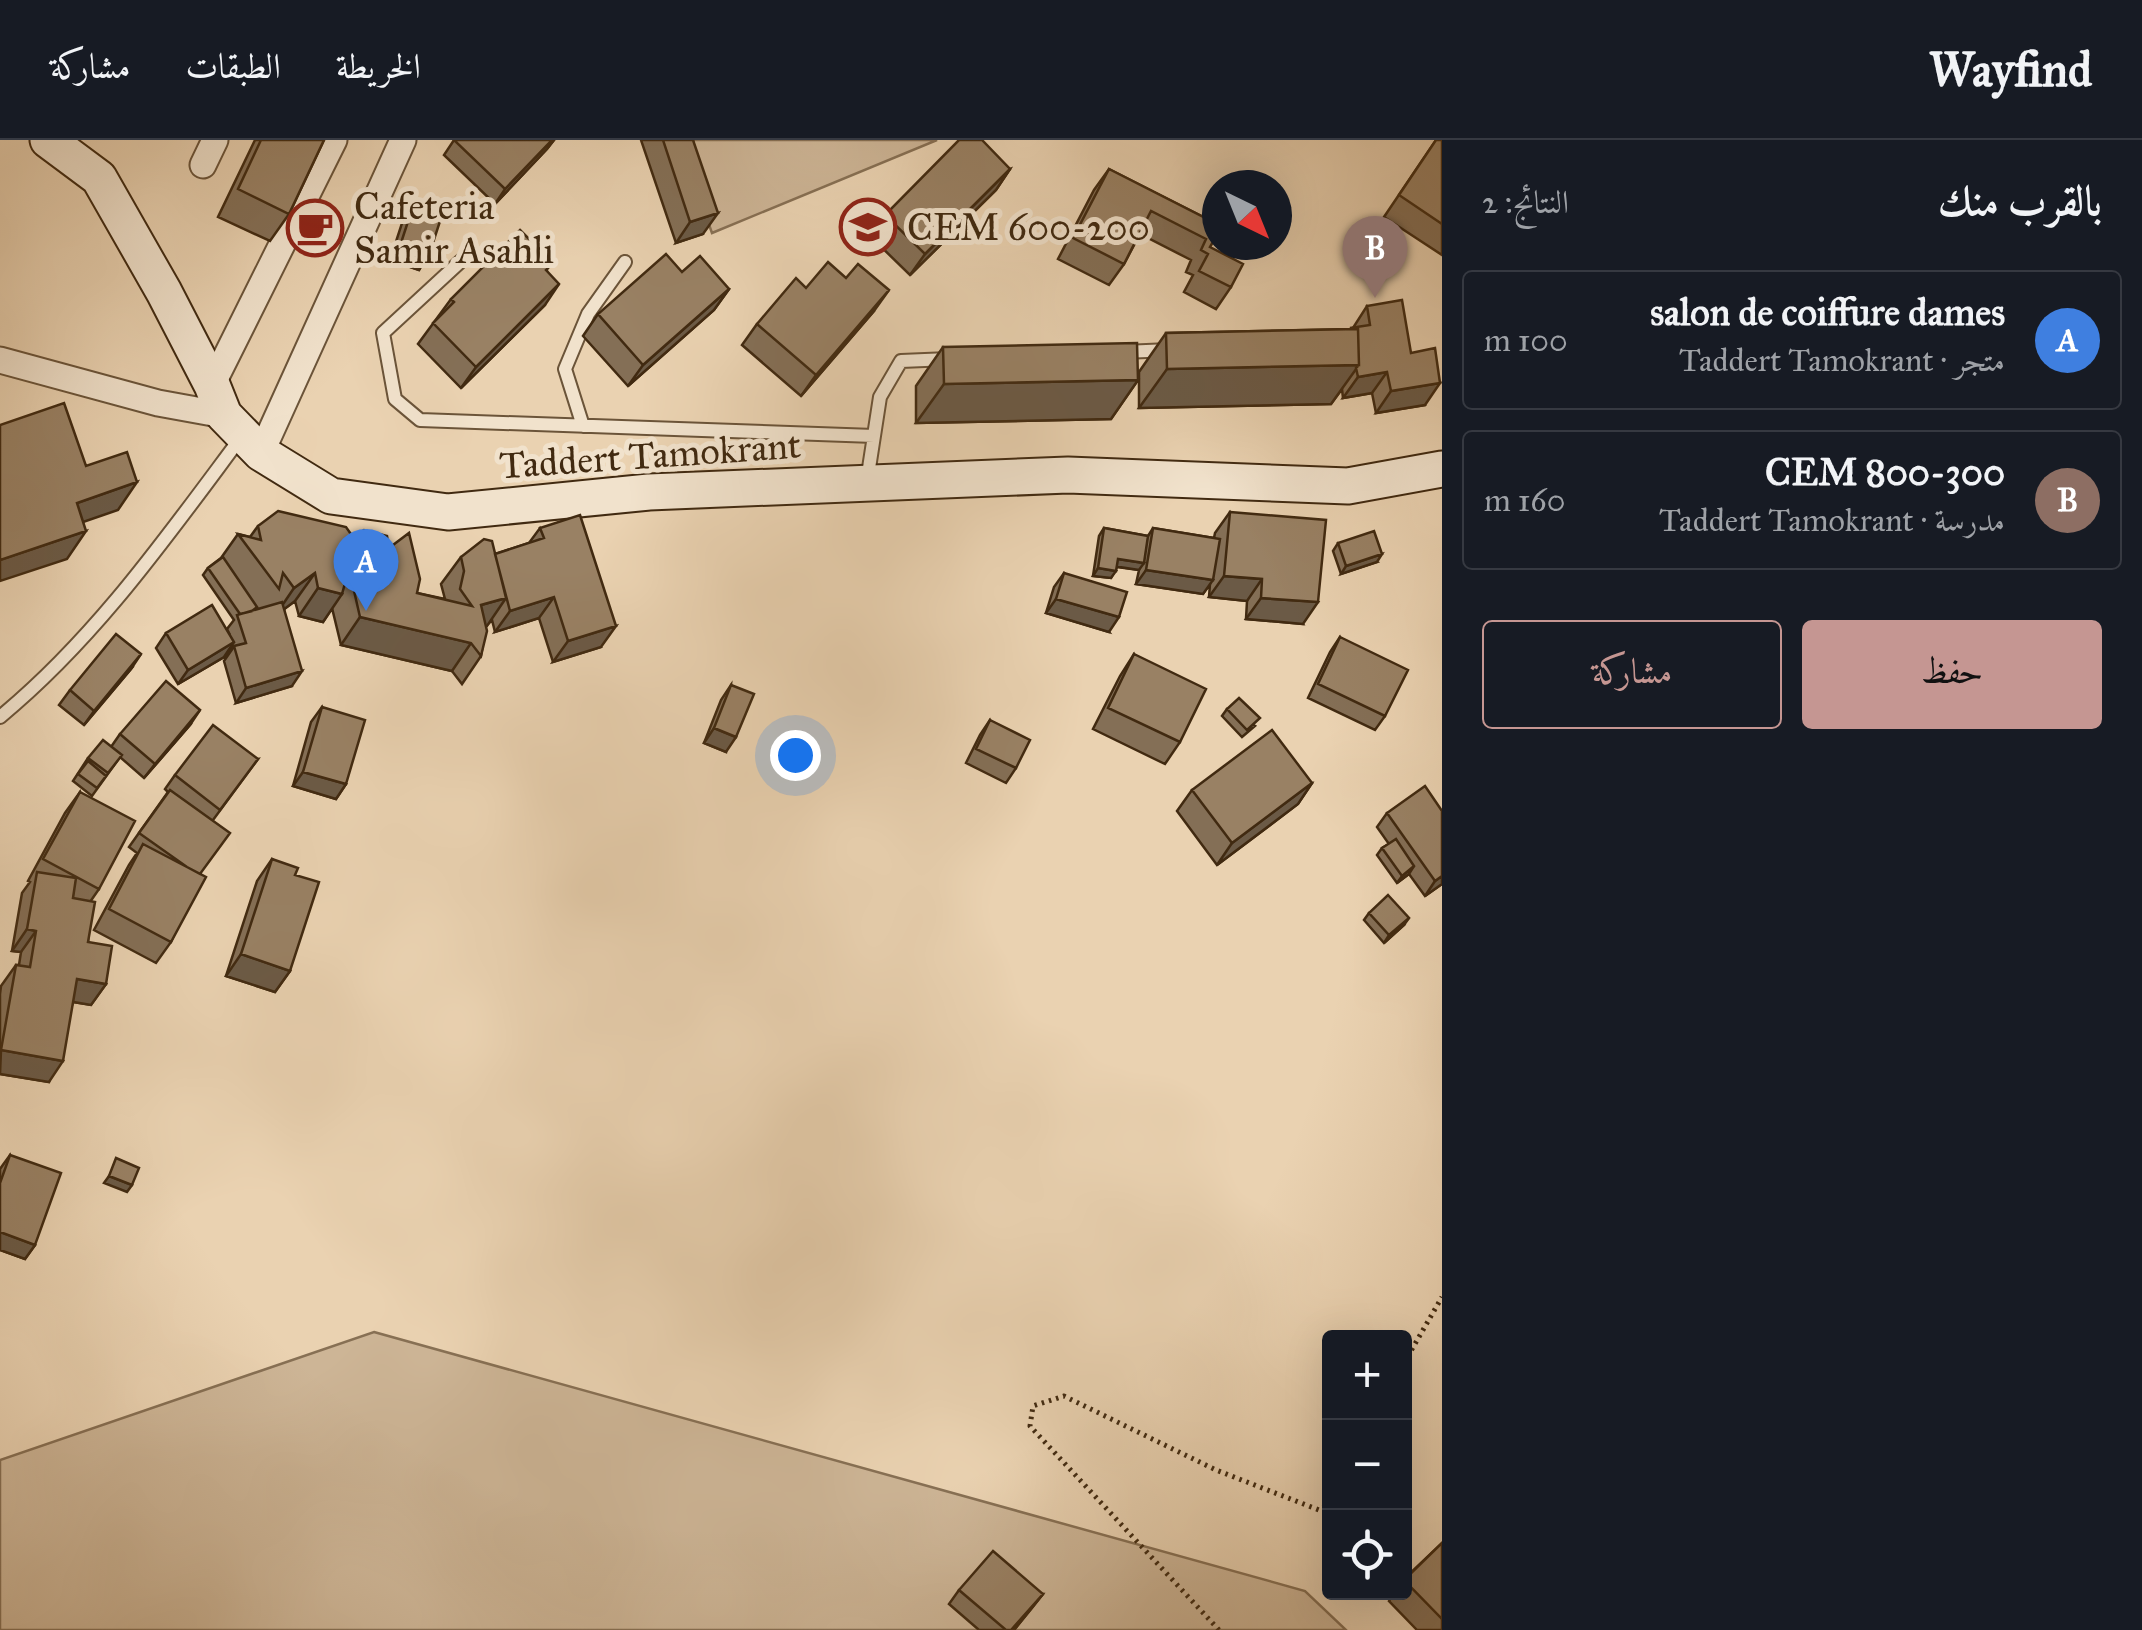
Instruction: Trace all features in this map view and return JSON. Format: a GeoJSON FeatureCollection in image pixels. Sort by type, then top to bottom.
{"type":"FeatureCollection","features":[{"type":"Feature","properties":{"kind":"main road","name":"Taddert Tamokrant"},"geometry":{"type":"LineString","coordinates":[[48,140],[99,178],[235,422],[331,496],[448,512],[649,492],[1068,475],[1348,486],[1442,469]]}},
{"type":"Feature","properties":{"kind":"street"},"geometry":{"type":"LineString","coordinates":[[203,165],[215,140]]}},
{"type":"Feature","properties":{"kind":"street"},"geometry":{"type":"LineString","coordinates":[[235,422],[334,140]]}},
{"type":"Feature","properties":{"kind":"street"},"geometry":{"type":"LineString","coordinates":[[235,422],[403,140]]}},
{"type":"Feature","properties":{"kind":"street"},"geometry":{"type":"LineString","coordinates":[[0,360],[235,422]]}},
{"type":"Feature","properties":{"kind":"lane"},"geometry":{"type":"LineString","coordinates":[[462,260],[383,333],[395,399],[420,420],[874,436]]}},
{"type":"Feature","properties":{"kind":"lane"},"geometry":{"type":"LineString","coordinates":[[582,426],[565,369],[588,314],[625,262]]}},
{"type":"Feature","properties":{"kind":"lane"},"geometry":{"type":"LineString","coordinates":[[1118,352],[1177,350]]}},
{"type":"Feature","properties":{"kind":"lane"},"geometry":{"type":"LineString","coordinates":[[867,483],[880,397],[901,361],[960,358]]}},
{"type":"Feature","properties":{"kind":"lane"},"geometry":{"type":"LineString","coordinates":[[0,717],[72,649],[134,581],[235,422]]}},
{"type":"Feature","properties":{"kind":"path"},"geometry":{"type":"LineString","coordinates":[[1412,1349],[1442,1297]]}},
{"type":"Feature","properties":{"kind":"path"},"geometry":{"type":"LineString","coordinates":[[1219,1630],[1030,1426],[1033,1406],[1064,1396],[1216,1470],[1322,1508]]}},
{"type":"Feature","properties":{"kind":"shaded area"},"geometry":{"type":"Polygon","coordinates":[[[679,140],[937,140],[712,233],[679,140]]]}},
{"type":"Feature","properties":{"kind":"shaded area"},"geometry":{"type":"Polygon","coordinates":[[[374,1332],[1305,1591],[1346,1630],[0,1630],[0,1460],[374,1332]]]}},
{"type":"Feature","properties":{"kind":"building"},"geometry":{"type":"Polygon","coordinates":[[[261,140],[324,140],[289,214],[238,189],[261,140]]]}},
{"type":"Feature","properties":{"kind":"building"},"geometry":{"type":"Polygon","coordinates":[[[454,140],[552,140],[505,189],[454,140]]]}},
{"type":"Feature","properties":{"kind":"building"},"geometry":{"type":"Polygon","coordinates":[[[663,140],[693,140],[718,213],[690,222],[663,140]]]}},
{"type":"Feature","properties":{"kind":"building"},"geometry":{"type":"Polygon","coordinates":[[[959,140],[982,140],[1010,169],[925,254],[885,215],[959,140]]]}},
{"type":"Feature","properties":{"kind":"building"},"geometry":{"type":"Polygon","coordinates":[[[1436,140],[1442,140],[1442,224],[1399,195],[1436,140]]]}},
{"type":"Feature","properties":{"kind":"building"},"geometry":{"type":"Polygon","coordinates":[[[1109,169],[1202,216],[1202,237],[1151,211],[1124,264],[1073,238],[1109,169]]]}},
{"type":"Feature","properties":{"kind":"building"},"geometry":{"type":"Polygon","coordinates":[[[413,206],[442,215],[429,255],[400,246],[413,206]]]}},
{"type":"Feature","properties":{"kind":"building"},"geometry":{"type":"Polygon","coordinates":[[[520,230],[553,263],[546,270],[559,284],[476,367],[433,323],[454,302],[451,299],[520,230]]]}},
{"type":"Feature","properties":{"kind":"building"},"geometry":{"type":"Polygon","coordinates":[[[666,254],[682,272],[700,256],[729,289],[643,365],[598,314],[666,254]]]}},
{"type":"Feature","properties":{"kind":"building"},"geometry":{"type":"Polygon","coordinates":[[[1205,260],[1235,260],[1243,264],[1231,287],[1199,271],[1205,260]]]}},
{"type":"Feature","properties":{"kind":"building"},"geometry":{"type":"Polygon","coordinates":[[[828,262],[846,278],[858,264],[889,290],[816,375],[757,324],[796,278],[806,288],[828,262]]]}},
{"type":"Feature","properties":{"kind":"building"},"geometry":{"type":"Polygon","coordinates":[[[1402,300],[1411,353],[1435,348],[1440,383],[1391,391],[1387,372],[1358,377],[1358,329],[1350,328],[1370,325],[1367,306],[1402,300]]]}},
{"type":"Feature","properties":{"kind":"building"},"geometry":{"type":"Polygon","coordinates":[[[1358,329],[1359,365],[1167,369],[1166,333],[1358,329]]]}},
{"type":"Feature","properties":{"kind":"building"},"geometry":{"type":"Polygon","coordinates":[[[1137,343],[1138,380],[944,384],[943,347],[1137,343]]]}},
{"type":"Feature","properties":{"kind":"building"},"geometry":{"type":"Polygon","coordinates":[[[64,403],[86,466],[127,452],[137,482],[77,503],[86,531],[0,560],[0,425],[64,403]]]}},
{"type":"Feature","properties":{"kind":"building"},"geometry":{"type":"Polygon","coordinates":[[[278,511],[346,527],[353,537],[364,530],[387,536],[389,548],[409,533],[420,579],[417,593],[472,606],[460,589],[464,571],[461,557],[484,539],[492,541],[506,598],[481,605],[487,631],[481,656],[471,643],[360,617],[349,569],[342,594],[318,588],[315,573],[294,588],[283,573],[279,589],[238,534],[261,540],[258,526],[278,511]]]}},
{"type":"Feature","properties":{"kind":"building"},"geometry":{"type":"Polygon","coordinates":[[[1230,512],[1326,520],[1318,602],[1261,598],[1262,579],[1224,576],[1230,512]]]}},
{"type":"Feature","properties":{"kind":"building"},"geometry":{"type":"Polygon","coordinates":[[[580,515],[616,626],[568,641],[554,597],[510,611],[495,554],[544,538],[540,528],[580,515]]]}},
{"type":"Feature","properties":{"kind":"building"},"geometry":{"type":"Polygon","coordinates":[[[1104,528],[1148,536],[1144,563],[1118,559],[1116,571],[1098,568],[1104,528]]]}},
{"type":"Feature","properties":{"kind":"building"},"geometry":{"type":"Polygon","coordinates":[[[1153,528],[1220,539],[1213,580],[1146,570],[1153,528]]]}},
{"type":"Feature","properties":{"kind":"building"},"geometry":{"type":"Polygon","coordinates":[[[1374,531],[1382,554],[1346,566],[1338,543],[1374,531]]]}},
{"type":"Feature","properties":{"kind":"building"},"geometry":{"type":"Polygon","coordinates":[[[223,557],[257,607],[252,611],[240,614],[208,568],[223,557]]]}},
{"type":"Feature","properties":{"kind":"building"},"geometry":{"type":"Polygon","coordinates":[[[1064,573],[1127,592],[1119,617],[1056,599],[1064,573]]]}},
{"type":"Feature","properties":{"kind":"building"},"geometry":{"type":"Polygon","coordinates":[[[282,602],[302,671],[246,688],[234,646],[246,643],[237,615],[282,602]]]}},
{"type":"Feature","properties":{"kind":"building"},"geometry":{"type":"Polygon","coordinates":[[[212,605],[234,642],[188,670],[166,633],[212,605]]]}},
{"type":"Feature","properties":{"kind":"building"},"geometry":{"type":"Polygon","coordinates":[[[116,634],[141,654],[94,711],[70,690],[116,634]]]}},
{"type":"Feature","properties":{"kind":"building"},"geometry":{"type":"Polygon","coordinates":[[[1340,637],[1408,670],[1385,716],[1318,684],[1340,637]]]}},
{"type":"Feature","properties":{"kind":"building"},"geometry":{"type":"Polygon","coordinates":[[[1134,654],[1206,689],[1180,742],[1108,708],[1134,654]]]}},
{"type":"Feature","properties":{"kind":"building"},"geometry":{"type":"Polygon","coordinates":[[[166,681],[200,710],[155,764],[120,734],[166,681]]]}},
{"type":"Feature","properties":{"kind":"building"},"geometry":{"type":"Polygon","coordinates":[[[731,685],[754,694],[736,737],[714,728],[731,685]]]}},
{"type":"Feature","properties":{"kind":"building"},"geometry":{"type":"Polygon","coordinates":[[[1239,698],[1260,718],[1247,730],[1227,709],[1239,698]]]}},
{"type":"Feature","properties":{"kind":"building"},"geometry":{"type":"Polygon","coordinates":[[[322,707],[365,720],[346,784],[303,772],[322,707]]]}},
{"type":"Feature","properties":{"kind":"building"},"geometry":{"type":"Polygon","coordinates":[[[990,720],[1030,740],[1016,768],[976,749],[990,720]]]}},
{"type":"Feature","properties":{"kind":"building"},"geometry":{"type":"Polygon","coordinates":[[[213,725],[258,759],[220,810],[175,775],[213,725]]]}},
{"type":"Feature","properties":{"kind":"building"},"geometry":{"type":"Polygon","coordinates":[[[1272,730],[1312,783],[1232,843],[1192,790],[1272,730]]]}},
{"type":"Feature","properties":{"kind":"building"},"geometry":{"type":"Polygon","coordinates":[[[103,740],[122,755],[108,773],[88,758],[103,740]]]}},
{"type":"Feature","properties":{"kind":"building"},"geometry":{"type":"Polygon","coordinates":[[[88,761],[106,776],[97,788],[78,774],[88,761]]]}},
{"type":"Feature","properties":{"kind":"building"},"geometry":{"type":"Polygon","coordinates":[[[1425,786],[1442,811],[1442,876],[1435,881],[1387,813],[1425,786]]]}},
{"type":"Feature","properties":{"kind":"building"},"geometry":{"type":"Polygon","coordinates":[[[170,790],[230,833],[200,874],[139,833],[170,790]]]}},
{"type":"Feature","properties":{"kind":"building"},"geometry":{"type":"Polygon","coordinates":[[[80,792],[135,821],[99,889],[43,859],[80,792]]]}},
{"type":"Feature","properties":{"kind":"building"},"geometry":{"type":"Polygon","coordinates":[[[1396,839],[1414,866],[1402,876],[1382,848],[1396,839]]]}},
{"type":"Feature","properties":{"kind":"building"},"geometry":{"type":"Polygon","coordinates":[[[143,844],[206,877],[171,942],[109,909],[143,844]]]}},
{"type":"Feature","properties":{"kind":"building"},"geometry":{"type":"Polygon","coordinates":[[[272,859],[298,868],[295,875],[319,882],[290,971],[241,954],[272,859]]]}},
{"type":"Feature","properties":{"kind":"building"},"geometry":{"type":"Polygon","coordinates":[[[37,872],[76,878],[73,898],[95,902],[88,942],[112,946],[106,984],[77,979],[63,1061],[1,1050],[16,965],[30,967],[36,931],[27,929],[37,872]]]}},
{"type":"Feature","properties":{"kind":"building"},"geometry":{"type":"Polygon","coordinates":[[[1388,895],[1409,918],[1389,935],[1369,913],[1388,895]]]}},
{"type":"Feature","properties":{"kind":"building"},"geometry":{"type":"Polygon","coordinates":[[[10,1155],[61,1173],[35,1245],[0,1232],[0,1183],[10,1155]]]}},
{"type":"Feature","properties":{"kind":"building"},"geometry":{"type":"Polygon","coordinates":[[[116,1158],[139,1168],[132,1185],[109,1176],[116,1158]]]}},
{"type":"Feature","properties":{"kind":"building"},"geometry":{"type":"Polygon","coordinates":[[[1442,1543],[1442,1619],[1412,1588],[1412,1572],[1442,1543]]]}},
{"type":"Feature","properties":{"kind":"building"},"geometry":{"type":"Polygon","coordinates":[[[993,1551],[1043,1594],[1011,1630],[1006,1630],[959,1590],[993,1551]]]}},
{"type":"Feature","properties":{"kind":"place","name":"CEM 600-200"},"geometry":{"type":"Point","coordinates":[868,227]}},
{"type":"Feature","properties":{"kind":"place","name":"Cafeteria Samir Asahli"},"geometry":{"type":"Point","coordinates":[315,228]}},
{"type":"Feature","properties":{"kind":"place","name":"CEM 800-300"},"geometry":{"type":"Point","coordinates":[1375,298]}},
{"type":"Feature","properties":{"kind":"place","name":"salon de coiffure dames"},"geometry":{"type":"Point","coordinates":[366,611]}}]}
